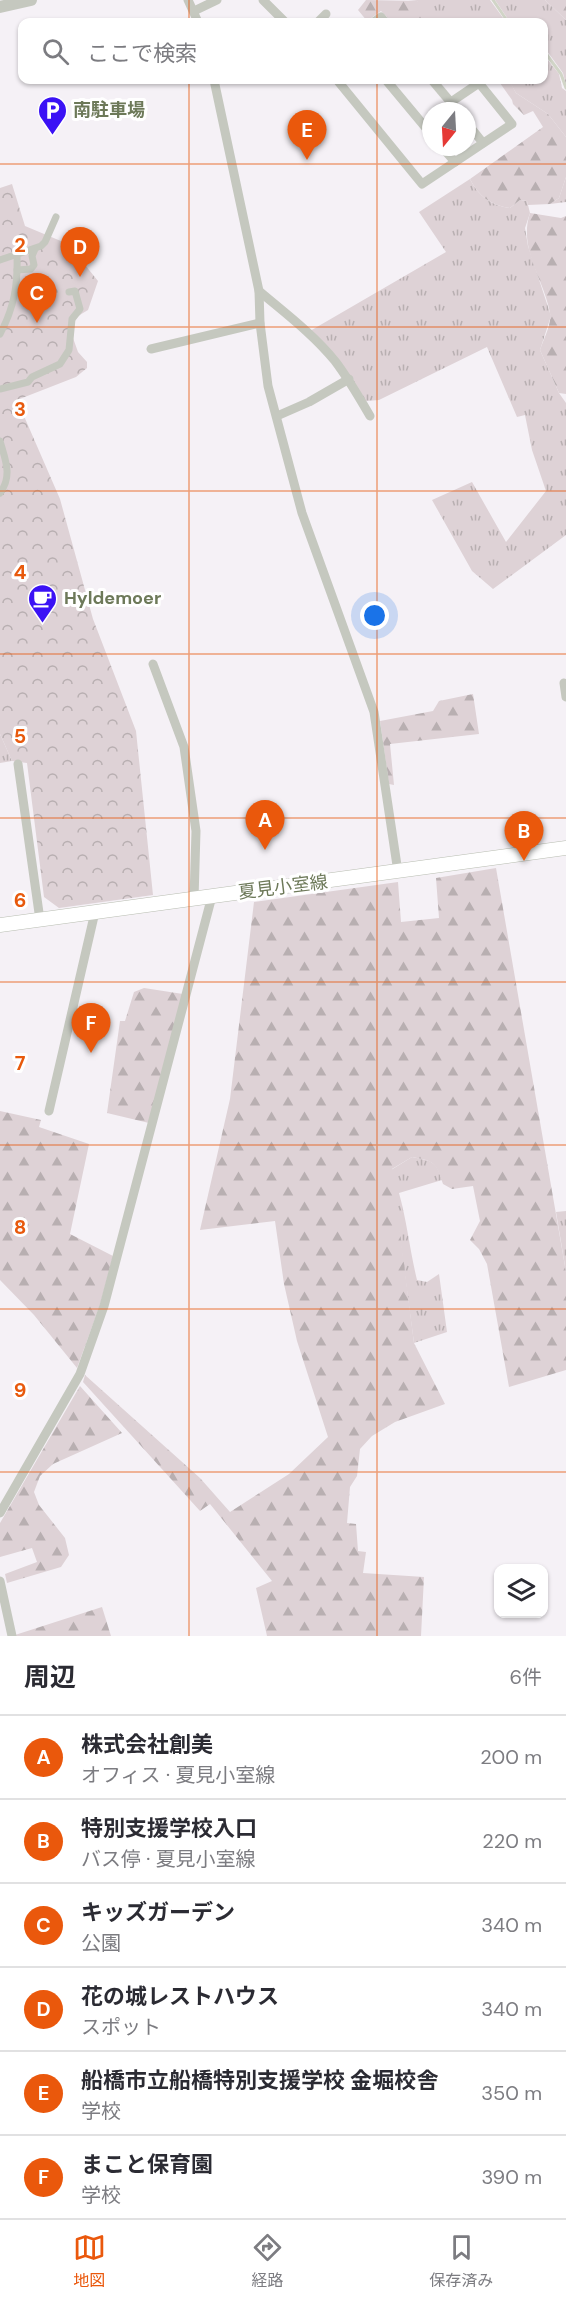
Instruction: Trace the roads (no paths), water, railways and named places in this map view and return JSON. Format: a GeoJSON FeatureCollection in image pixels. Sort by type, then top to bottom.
{"type":"FeatureCollection","features":[{"type":"Feature","properties":{"kind":"main road","name":"夏見小室線"},"geometry":{"type":"LineString","coordinates":[[0,925],[566,848]]}},
{"type":"Feature","properties":{"kind":"street"},"geometry":{"type":"LineString","coordinates":[[0,7],[31,0]]}},
{"type":"Feature","properties":{"kind":"street"},"geometry":{"type":"LineString","coordinates":[[188,0],[197,18]]}},
{"type":"Feature","properties":{"kind":"street"},"geometry":{"type":"LineString","coordinates":[[194,11],[217,0]]}},
{"type":"Feature","properties":{"kind":"street"},"geometry":{"type":"LineString","coordinates":[[263,0],[281,18]]}},
{"type":"Feature","properties":{"kind":"street"},"geometry":{"type":"LineString","coordinates":[[271,8],[278,0]]}},
{"type":"Feature","properties":{"kind":"street"},"geometry":{"type":"LineString","coordinates":[[322,18],[326,14]]}},
{"type":"Feature","properties":{"kind":"street"},"geometry":{"type":"LineString","coordinates":[[215,84],[259,291],[260,323],[268,386],[302,513],[374,712],[398,872]]}},
{"type":"Feature","properties":{"kind":"street"},"geometry":{"type":"LineString","coordinates":[[340,84],[422,184],[512,124],[480,84]]}},
{"type":"Feature","properties":{"kind":"street"},"geometry":{"type":"LineString","coordinates":[[389,84],[422,123]]}},
{"type":"Feature","properties":{"kind":"street"},"geometry":{"type":"LineString","coordinates":[[435,84],[451,102],[478,84]]}},
{"type":"Feature","properties":{"kind":"street"},"geometry":{"type":"LineString","coordinates":[[476,134],[483,143]]}},
{"type":"Feature","properties":{"kind":"street"},"geometry":{"type":"LineString","coordinates":[[450,156],[455,162]]}},
{"type":"Feature","properties":{"kind":"street"},"geometry":{"type":"LineString","coordinates":[[0,260],[17,256],[45,242],[56,217]]}},
{"type":"Feature","properties":{"kind":"street"},"geometry":{"type":"LineString","coordinates":[[18,270],[31,269],[34,265],[32,256],[34,249]]}},
{"type":"Feature","properties":{"kind":"street"},"geometry":{"type":"LineString","coordinates":[[0,334],[14,303],[18,270],[17,256]]}},
{"type":"Feature","properties":{"kind":"street"},"geometry":{"type":"LineString","coordinates":[[0,389],[27,382],[65,359],[69,350],[72,319],[80,309],[75,291],[69,292]]}},
{"type":"Feature","properties":{"kind":"street"},"geometry":{"type":"LineString","coordinates":[[259,291],[297,322],[333,359],[349,379],[370,416]]}},
{"type":"Feature","properties":{"kind":"street"},"geometry":{"type":"LineString","coordinates":[[151,350],[260,323]]}},
{"type":"Feature","properties":{"kind":"street"},"geometry":{"type":"LineString","coordinates":[[277,416],[309,402],[349,379]]}},
{"type":"Feature","properties":{"kind":"street"},"geometry":{"type":"LineString","coordinates":[[0,441],[8,470],[7,482],[0,493]]}},
{"type":"Feature","properties":{"kind":"street"},"geometry":{"type":"LineString","coordinates":[[153,664],[184,747],[196,831],[194,899]]}},
{"type":"Feature","properties":{"kind":"street"},"geometry":{"type":"LineString","coordinates":[[564,682],[566,697]]}},
{"type":"Feature","properties":{"kind":"street"},"geometry":{"type":"LineString","coordinates":[[18,764],[40,920]]}},
{"type":"Feature","properties":{"kind":"street"},"geometry":{"type":"LineString","coordinates":[[0,1513],[80,1374],[104,1306],[213,896]]}},
{"type":"Feature","properties":{"kind":"street"},"geometry":{"type":"LineString","coordinates":[[49,1111],[95,912]]}},
{"type":"Feature","properties":{"kind":"street"},"geometry":{"type":"LineString","coordinates":[[0,1581],[12,1636]]}},
{"type":"Feature","properties":{"kind":"waterway"},"geometry":{"type":"LineString","coordinates":[[493,0],[505,18]]}},
{"type":"Feature","properties":{"kind":"waterway"},"geometry":{"type":"LineString","coordinates":[[548,56],[561,74],[566,88]]}},
{"type":"Feature","properties":{"kind":"place","name":"南駐車場"},"geometry":{"type":"Point","coordinates":[52,136]}},
{"type":"Feature","properties":{"kind":"place","name":"船橋市立船橋特別支援学校 金堀校舎"},"geometry":{"type":"Point","coordinates":[307,160]}},
{"type":"Feature","properties":{"kind":"place","name":"花の城レストハウス"},"geometry":{"type":"Point","coordinates":[80,277]}},
{"type":"Feature","properties":{"kind":"place","name":"キッズガーデン"},"geometry":{"type":"Point","coordinates":[37,323]}},
{"type":"Feature","properties":{"kind":"place","name":"Hyldemoer"},"geometry":{"type":"Point","coordinates":[43,624]}},
{"type":"Feature","properties":{"kind":"place","name":"株式会社創美"},"geometry":{"type":"Point","coordinates":[265,850]}},
{"type":"Feature","properties":{"kind":"place","name":"特別支援学校入口"},"geometry":{"type":"Point","coordinates":[524,861]}},
{"type":"Feature","properties":{"kind":"place","name":"まこと保育園"},"geometry":{"type":"Point","coordinates":[91,1053]}}]}
